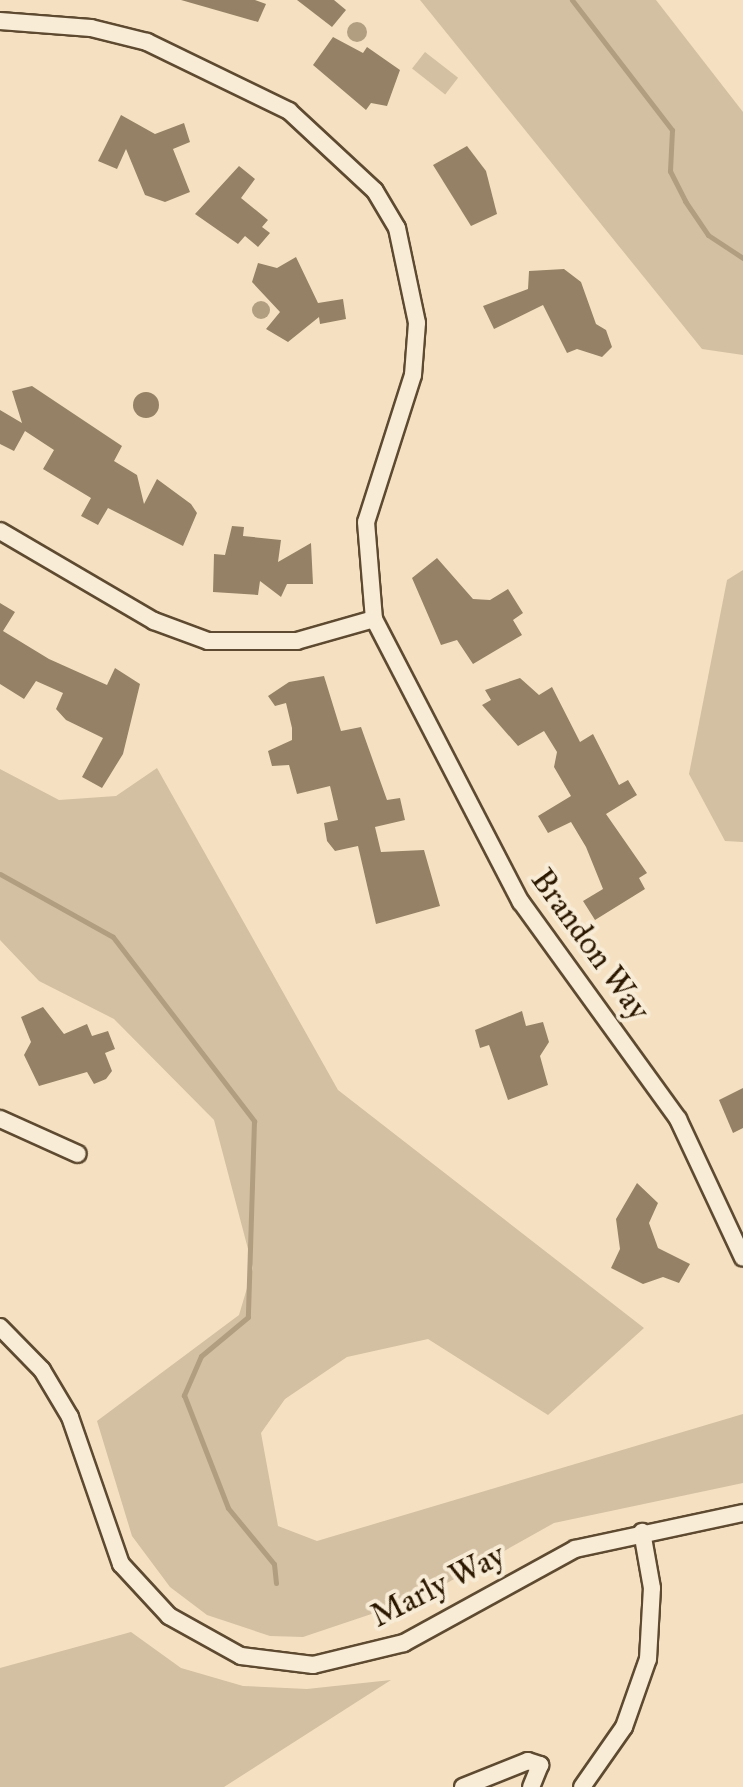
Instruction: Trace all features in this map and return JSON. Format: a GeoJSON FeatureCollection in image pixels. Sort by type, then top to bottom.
{"type":"FeatureCollection","features":[{"type":"Feature","properties":{"kind":"street","name":"Brandon Way"},"geometry":{"type":"LineString","coordinates":[[0,21],[91,28],[206,68],[289,111],[375,191],[401,240],[417,323],[413,375],[366,522],[374,619],[521,902],[678,1119],[743,1258]]}},
{"type":"Feature","properties":{"kind":"street"},"geometry":{"type":"LineString","coordinates":[[0,531],[154,621],[208,641],[274,644],[374,619]]}},
{"type":"Feature","properties":{"kind":"street"},"geometry":{"type":"LineString","coordinates":[[0,1119],[78,1154]]}},
{"type":"Feature","properties":{"kind":"street","name":"Marly Way"},"geometry":{"type":"LineString","coordinates":[[0,1327],[42,1370],[70,1417],[121,1564],[169,1616],[241,1656],[313,1665],[404,1643],[575,1549],[642,1532],[743,1513]]}},
{"type":"Feature","properties":{"kind":"street"},"geometry":{"type":"LineString","coordinates":[[582,1787],[624,1727],[648,1659],[652,1588],[642,1532]]}},
{"type":"Feature","properties":{"kind":"street"},"geometry":{"type":"LineString","coordinates":[[463,1787],[528,1761],[540,1765],[531,1787]]}},
{"type":"Feature","properties":{"kind":"shaded area"},"geometry":{"type":"Polygon","coordinates":[[[420,0],[656,0],[743,112],[743,355],[702,349],[420,0]]]}},
{"type":"Feature","properties":{"kind":"shaded area"},"geometry":{"type":"Polygon","coordinates":[[[353,22],[361,22],[367,32],[361,42],[353,42],[347,36],[347,28],[353,22]]]}},
{"type":"Feature","properties":{"kind":"shaded area"},"geometry":{"type":"Polygon","coordinates":[[[425,52],[458,78],[445,94],[412,69],[425,52]]]}},
{"type":"Feature","properties":{"kind":"shaded area"},"geometry":{"type":"Polygon","coordinates":[[[257,301],[265,301],[270,310],[268,317],[257,319],[252,314],[252,306],[257,301]]]}},
{"type":"Feature","properties":{"kind":"shaded area"},"geometry":{"type":"Polygon","coordinates":[[[743,570],[743,842],[725,841],[689,774],[727,580],[743,570]]]}},
{"type":"Feature","properties":{"kind":"shaded area"},"geometry":{"type":"Polygon","coordinates":[[[157,768],[338,1090],[644,1328],[548,1415],[428,1339],[347,1357],[285,1399],[261,1433],[278,1526],[317,1541],[743,1414],[743,1483],[554,1523],[422,1597],[303,1637],[270,1636],[207,1615],[170,1587],[132,1536],[97,1421],[239,1315],[253,1268],[214,1120],[114,1019],[39,981],[0,940],[0,769],[59,800],[116,796],[157,768]]]}},
{"type":"Feature","properties":{"kind":"shaded area"},"geometry":{"type":"Polygon","coordinates":[[[131,1632],[181,1668],[243,1686],[307,1689],[391,1680],[224,1787],[0,1787],[0,1668],[131,1632]]]}},
{"type":"Feature","properties":{"kind":"building"},"geometry":{"type":"Polygon","coordinates":[[[181,0],[255,0],[266,4],[258,22],[181,0]]]}},
{"type":"Feature","properties":{"kind":"building"},"geometry":{"type":"Polygon","coordinates":[[[297,0],[334,0],[346,10],[332,27],[297,0]]]}},
{"type":"Feature","properties":{"kind":"building"},"geometry":{"type":"Polygon","coordinates":[[[333,37],[363,53],[367,47],[400,70],[387,106],[371,103],[366,110],[313,65],[333,37]]]}},
{"type":"Feature","properties":{"kind":"building"},"geometry":{"type":"Polygon","coordinates":[[[121,115],[155,134],[184,123],[190,142],[173,149],[190,192],[165,202],[145,195],[126,149],[117,169],[98,161],[121,115]]]}},
{"type":"Feature","properties":{"kind":"building"},"geometry":{"type":"Polygon","coordinates":[[[467,146],[486,171],[497,214],[471,226],[433,165],[467,146]]]}},
{"type":"Feature","properties":{"kind":"building"},"geometry":{"type":"Polygon","coordinates":[[[239,166],[255,179],[241,198],[268,220],[262,227],[270,233],[258,247],[245,236],[238,244],[195,214],[239,166]]]}},
{"type":"Feature","properties":{"kind":"building"},"geometry":{"type":"Polygon","coordinates":[[[296,257],[318,303],[343,299],[346,319],[320,324],[319,317],[288,342],[266,329],[280,312],[252,282],[258,263],[277,268],[296,257]]]}},
{"type":"Feature","properties":{"kind":"building"},"geometry":{"type":"Polygon","coordinates":[[[564,269],[581,282],[596,324],[606,330],[612,347],[602,357],[577,349],[567,353],[543,305],[494,329],[483,306],[528,289],[529,271],[564,269]]]}},
{"type":"Feature","properties":{"kind":"building"},"geometry":{"type":"Polygon","coordinates":[[[32,386],[122,446],[114,461],[137,475],[144,504],[157,479],[191,504],[197,513],[183,546],[108,508],[98,525],[81,516],[91,498],[43,469],[54,450],[25,431],[14,451],[0,444],[0,410],[22,423],[12,391],[32,386]]]}},
{"type":"Feature","properties":{"kind":"building"},"geometry":{"type":"Polygon","coordinates":[[[146,392],[155,396],[159,405],[155,414],[146,418],[137,414],[133,405],[137,396],[146,392]]]}},
{"type":"Feature","properties":{"kind":"building"},"geometry":{"type":"Polygon","coordinates":[[[232,526],[244,527],[243,536],[281,540],[278,562],[311,543],[313,584],[287,584],[281,597],[260,581],[258,595],[213,592],[214,554],[225,555],[232,526]]]}},
{"type":"Feature","properties":{"kind":"building"},"geometry":{"type":"Polygon","coordinates":[[[437,558],[473,599],[490,600],[508,589],[523,613],[513,620],[522,635],[473,664],[457,640],[441,645],[412,578],[437,558]]]}},
{"type":"Feature","properties":{"kind":"building"},"geometry":{"type":"Polygon","coordinates":[[[0,603],[15,612],[3,631],[49,659],[107,685],[115,668],[140,684],[123,754],[102,788],[82,777],[103,738],[66,720],[56,709],[63,693],[36,681],[24,699],[0,684],[0,603]]]}},
{"type":"Feature","properties":{"kind":"building"},"geometry":{"type":"Polygon","coordinates":[[[324,676],[341,731],[361,727],[387,800],[400,798],[405,820],[375,827],[381,852],[424,850],[440,906],[376,924],[358,846],[335,851],[327,841],[324,823],[338,820],[330,786],[297,794],[289,765],[272,766],[268,751],[292,740],[292,728],[286,703],[275,706],[268,696],[289,682],[324,676]]]}},
{"type":"Feature","properties":{"kind":"building"},"geometry":{"type":"Polygon","coordinates":[[[520,678],[539,695],[552,687],[580,742],[593,734],[619,785],[628,780],[637,795],[606,814],[647,873],[639,878],[645,889],[595,920],[583,901],[603,889],[586,847],[571,822],[548,833],[538,816],[571,796],[554,767],[557,752],[544,731],[518,746],[482,705],[491,700],[485,690],[520,678]]]}},
{"type":"Feature","properties":{"kind":"building"},"geometry":{"type":"Polygon","coordinates":[[[43,1007],[64,1034],[87,1024],[92,1036],[108,1031],[115,1049],[105,1053],[112,1071],[106,1079],[94,1084],[87,1072],[39,1086],[24,1055],[31,1042],[21,1017],[43,1007]]]}},
{"type":"Feature","properties":{"kind":"building"},"geometry":{"type":"Polygon","coordinates":[[[522,1011],[526,1026],[543,1022],[549,1042],[540,1056],[548,1085],[508,1100],[489,1045],[480,1048],[475,1030],[522,1011]]]}},
{"type":"Feature","properties":{"kind":"building"},"geometry":{"type":"Polygon","coordinates":[[[743,1088],[743,1128],[733,1133],[719,1100],[743,1088]]]}},
{"type":"Feature","properties":{"kind":"building"},"geometry":{"type":"Polygon","coordinates":[[[637,1183],[658,1203],[649,1223],[658,1248],[690,1264],[679,1283],[663,1277],[643,1284],[611,1268],[620,1249],[616,1219],[637,1183]]]}},
{"type":"Feature","properties":{"kind":"waterway"},"geometry":{"type":"LineString","coordinates":[[572,0],[672,130],[670,171],[685,201],[708,235],[743,258]]}},
{"type":"Feature","properties":{"kind":"waterway"},"geometry":{"type":"LineString","coordinates":[[0,874],[113,937],[254,1121],[248,1317],[201,1356],[184,1395],[228,1508],[274,1564],[276,1583]]}}]}
